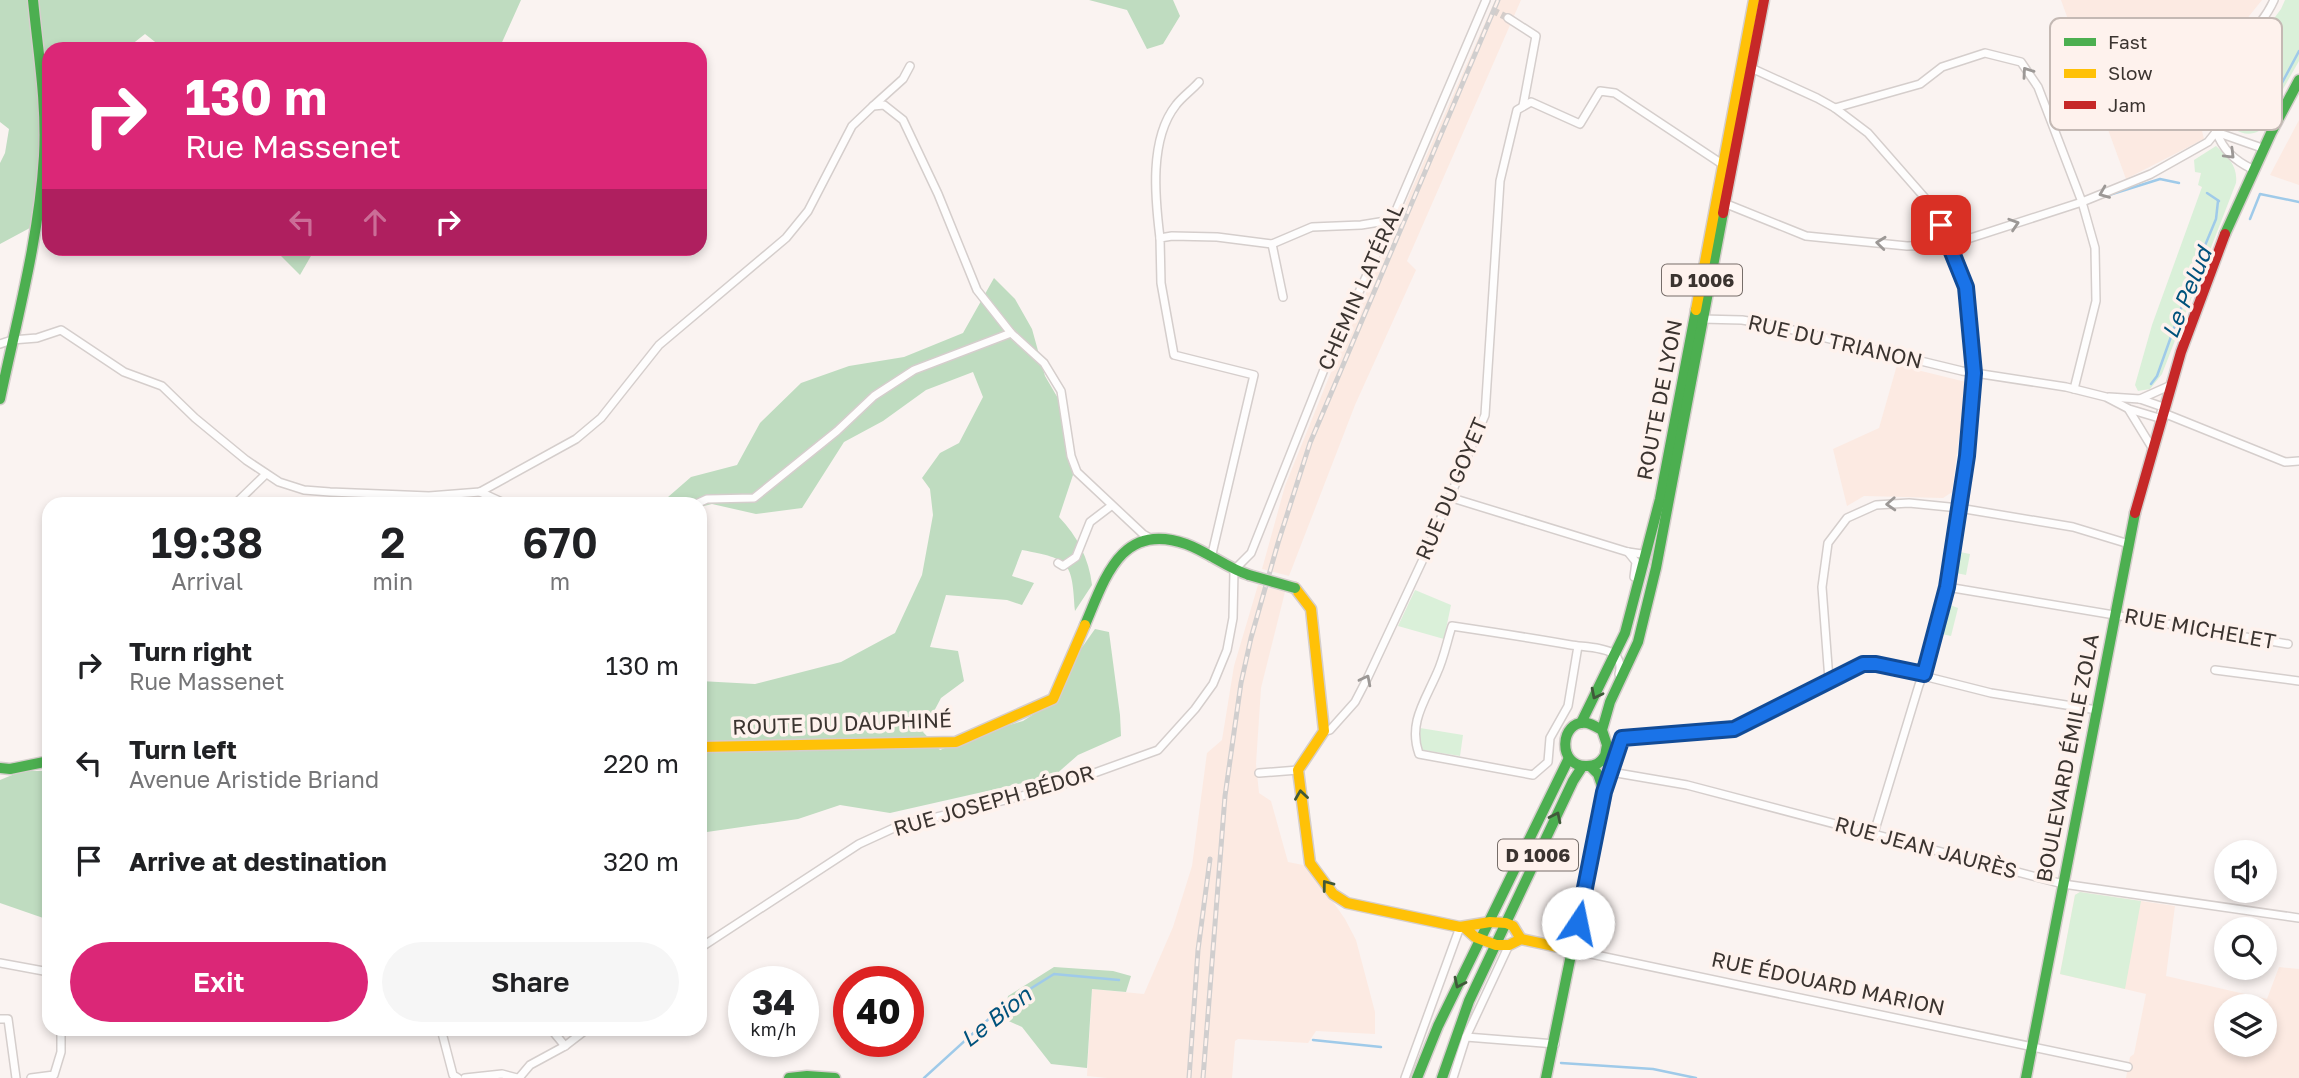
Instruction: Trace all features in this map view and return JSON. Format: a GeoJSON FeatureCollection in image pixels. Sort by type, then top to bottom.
{"type":"FeatureCollection","features":[{"type":"Feature","properties":{"kind":"main road"},"geometry":{"type":"LineString","coordinates":[[33,0],[42,125]]}},
{"type":"Feature","properties":{"kind":"main road","name":"ROUTE DE LYON"},"geometry":{"type":"LineString","coordinates":[[1645,559],[1699,318],[1746,66],[1754,0]]}},
{"type":"Feature","properties":{"kind":"main road","name":"ROUTE DE LYON"},"geometry":{"type":"LineString","coordinates":[[1746,66],[1764,0]]}},
{"type":"Feature","properties":{"kind":"main road","name":"BOULEVARD ÉMILE ZOLA"},"geometry":{"type":"LineString","coordinates":[[2282,111],[2299,80]]}},
{"type":"Feature","properties":{"kind":"main road","name":"BOULEVARD ÉMILE ZOLA"},"geometry":{"type":"LineString","coordinates":[[2026,1078],[2129,544],[2151,446],[2197,303],[2252,169],[2272,130]]}},
{"type":"Feature","properties":{"kind":"main road"},"geometry":{"type":"LineString","coordinates":[[0,399],[42,174]]}},
{"type":"Feature","properties":{"kind":"main road","name":"D 1006"},"geometry":{"type":"LineString","coordinates":[[1602,730],[1614,693],[1638,642],[1648,602],[1699,318]]}},
{"type":"Feature","properties":{"kind":"main road"},"geometry":{"type":"LineString","coordinates":[[1150,538],[1186,544],[1234,570],[1295,588],[1311,609],[1324,732],[1298,770],[1310,863],[1334,894],[1347,903],[1463,928],[1490,922],[1506,923],[1513,926],[1521,939],[1509,945],[1496,945],[1475,937],[1463,928]]}},
{"type":"Feature","properties":{"kind":"main road","name":"ROUTE DU DAUPHINÉ"},"geometry":{"type":"LineString","coordinates":[[707,747],[956,742],[1053,699],[1108,570],[1124,551],[1150,538]]}},
{"type":"Feature","properties":{"kind":"main road","name":"D 1006"},"geometry":{"type":"LineString","coordinates":[[1581,723],[1616,655],[1645,559]]}},
{"type":"Feature","properties":{"kind":"main road"},"geometry":{"type":"LineString","coordinates":[[1590,770],[1604,757],[1608,748],[1607,738],[1602,730],[1592,723],[1581,723],[1571,728],[1564,737],[1563,748],[1568,760],[1590,770],[1604,792]]}},
{"type":"Feature","properties":{"kind":"main road"},"geometry":{"type":"LineString","coordinates":[[1546,1078],[1604,792],[1611,772],[1604,757]]}},
{"type":"Feature","properties":{"kind":"main road","name":"D 1006"},"geometry":{"type":"LineString","coordinates":[[1417,1078],[1438,1026],[1568,760]]}},
{"type":"Feature","properties":{"kind":"main road"},"geometry":{"type":"LineString","coordinates":[[0,768],[10,769],[42,762]]}},
{"type":"Feature","properties":{"kind":"main road","name":"D 1006"},"geometry":{"type":"LineString","coordinates":[[1442,1078],[1469,1001],[1573,781],[1590,770]]}},
{"type":"Feature","properties":{"kind":"main road","name":"RUE ÉDOUARD MARION"},"geometry":{"type":"LineString","coordinates":[[1521,939],[1572,950]]}},
{"type":"Feature","properties":{"kind":"main road"},"geometry":{"type":"LineString","coordinates":[[789,1078],[835,1078]]}},
{"type":"Feature","properties":{"kind":"street"},"geometry":{"type":"LineString","coordinates":[[2261,18],[2274,0]]}},
{"type":"Feature","properties":{"kind":"street"},"geometry":{"type":"LineString","coordinates":[[1485,3],[1492,10]]}},
{"type":"Feature","properties":{"kind":"street","name":"CHEMIN LATÉRAL"},"geometry":{"type":"LineString","coordinates":[[1234,570],[1251,553],[1327,362],[1392,220],[1485,3]]}},
{"type":"Feature","properties":{"kind":"street","name":"RUE DU GOYET"},"geometry":{"type":"LineString","coordinates":[[1324,732],[1330,730],[1347,711],[1362,689],[1425,555],[1485,415],[1500,181],[1517,110],[1527,104],[1536,36],[1508,18]]}},
{"type":"Feature","properties":{"kind":"street"},"geometry":{"type":"LineString","coordinates":[[1835,108],[1920,84],[1942,68],[1985,53],[2021,62],[2038,87],[2050,118]]}},
{"type":"Feature","properties":{"kind":"street"},"geometry":{"type":"LineString","coordinates":[[0,344],[37,338],[61,330],[124,372],[162,386],[195,418],[279,482],[330,492],[429,496],[480,492],[576,439],[601,418],[659,345],[786,238],[808,211],[852,126],[903,79],[910,66]]}},
{"type":"Feature","properties":{"kind":"street"},"geometry":{"type":"LineString","coordinates":[[1746,66],[1835,108],[1868,133],[1932,206],[1966,287],[1974,373],[1969,436],[1947,587],[1924,674],[1874,833]]}},
{"type":"Feature","properties":{"kind":"street"},"geometry":{"type":"LineString","coordinates":[[1199,82],[1175,105],[1163,128],[1154,189],[1160,238],[1161,284],[1174,355],[1254,375],[1211,558]]}},
{"type":"Feature","properties":{"kind":"street"},"geometry":{"type":"LineString","coordinates":[[1527,104],[1580,124],[1600,91],[1615,93],[1728,167]]}},
{"type":"Feature","properties":{"kind":"street"},"geometry":{"type":"LineString","coordinates":[[873,106],[884,105],[902,120],[938,194],[977,290],[1011,332],[1044,363],[1061,391],[1071,456],[1077,472],[1111,506],[1150,538]]}},
{"type":"Feature","properties":{"kind":"street"},"geometry":{"type":"LineString","coordinates":[[2054,130],[2082,202],[2095,248],[2096,301],[2074,389]]}},
{"type":"Feature","properties":{"kind":"street"},"geometry":{"type":"LineString","coordinates":[[2216,132],[2262,148]]}},
{"type":"Feature","properties":{"kind":"street"},"geometry":{"type":"LineString","coordinates":[[2216,132],[2218,140],[2230,156],[2252,169]]}},
{"type":"Feature","properties":{"kind":"street"},"geometry":{"type":"LineString","coordinates":[[1721,202],[1807,236],[1907,246],[1949,245],[2082,202],[2151,174],[2208,142],[2216,132]]}},
{"type":"Feature","properties":{"kind":"street"},"geometry":{"type":"LineString","coordinates":[[1160,238],[1217,237],[1272,244],[1312,227],[1361,225],[1392,220]]}},
{"type":"Feature","properties":{"kind":"street"},"geometry":{"type":"LineString","coordinates":[[1272,244],[1283,297]]}},
{"type":"Feature","properties":{"kind":"street","name":"RUE DU TRIANON"},"geometry":{"type":"LineString","coordinates":[[1699,318],[1742,320],[1772,325],[1974,373]]}},
{"type":"Feature","properties":{"kind":"street"},"geometry":{"type":"LineString","coordinates":[[707,499],[754,499],[837,431],[874,396],[914,370],[1011,332]]}},
{"type":"Feature","properties":{"kind":"street"},"geometry":{"type":"LineString","coordinates":[[1974,373],[2074,389],[2106,397],[2140,400],[2161,412],[2271,457],[2286,462],[2299,461]]}},
{"type":"Feature","properties":{"kind":"street"},"geometry":{"type":"LineString","coordinates":[[2140,400],[2169,386]]}},
{"type":"Feature","properties":{"kind":"street"},"geometry":{"type":"LineString","coordinates":[[2106,397],[2129,409],[2161,412]]}},
{"type":"Feature","properties":{"kind":"street"},"geometry":{"type":"LineString","coordinates":[[2129,409],[2151,446]]}},
{"type":"Feature","properties":{"kind":"street"},"geometry":{"type":"LineString","coordinates":[[242,497],[266,474]]}},
{"type":"Feature","properties":{"kind":"street"},"geometry":{"type":"LineString","coordinates":[[480,492],[491,497]]}},
{"type":"Feature","properties":{"kind":"street"},"geometry":{"type":"LineString","coordinates":[[1449,497],[1642,554],[1650,567],[1648,602]]}},
{"type":"Feature","properties":{"kind":"street"},"geometry":{"type":"LineString","coordinates":[[1829,680],[1822,587],[1828,543],[1847,519],[1876,505],[1909,503],[1959,508],[2073,527],[2129,544]]}},
{"type":"Feature","properties":{"kind":"street"},"geometry":{"type":"LineString","coordinates":[[1058,563],[1063,566],[1076,557],[1090,522],[1111,506]]}},
{"type":"Feature","properties":{"kind":"street"},"geometry":{"type":"LineString","coordinates":[[1628,552],[1636,562],[1628,603],[1629,619]]}},
{"type":"Feature","properties":{"kind":"street","name":"RUE JOSEPH BÉDOR"},"geometry":{"type":"LineString","coordinates":[[707,943],[859,844],[896,827],[1050,789],[1158,750],[1195,709],[1213,684],[1227,649],[1233,618],[1234,570]]}},
{"type":"Feature","properties":{"kind":"street","name":"RUE MICHELET"},"geometry":{"type":"LineString","coordinates":[[1947,587],[2288,644]]}},
{"type":"Feature","properties":{"kind":"street"},"geometry":{"type":"LineString","coordinates":[[1578,646],[1568,706],[1550,738],[1548,762],[1533,775],[1419,754],[1414,743],[1419,710],[1438,671],[1452,626],[1578,646],[1616,655],[1621,669],[1614,693]]}},
{"type":"Feature","properties":{"kind":"street"},"geometry":{"type":"LineString","coordinates":[[1611,772],[1622,738],[1734,729],[1863,664],[1876,664],[1924,674],[1991,693],[2097,710]]}},
{"type":"Feature","properties":{"kind":"street"},"geometry":{"type":"LineString","coordinates":[[2215,670],[2299,681]]}},
{"type":"Feature","properties":{"kind":"street"},"geometry":{"type":"LineString","coordinates":[[1259,773],[1298,770]]}},
{"type":"Feature","properties":{"kind":"street","name":"RUE JEAN JAURÈS"},"geometry":{"type":"LineString","coordinates":[[1590,770],[1687,785],[2063,884],[2299,918]]}},
{"type":"Feature","properties":{"kind":"street"},"geometry":{"type":"LineString","coordinates":[[1405,1078],[1463,928]]}},
{"type":"Feature","properties":{"kind":"street"},"geometry":{"type":"LineString","coordinates":[[1453,1078],[1466,1037],[1509,945]]}},
{"type":"Feature","properties":{"kind":"street","name":"RUE ÉDOUARD MARION"},"geometry":{"type":"LineString","coordinates":[[1572,950],[2128,1067]]}},
{"type":"Feature","properties":{"kind":"street"},"geometry":{"type":"LineString","coordinates":[[0,963],[42,971]]}},
{"type":"Feature","properties":{"kind":"street"},"geometry":{"type":"LineString","coordinates":[[0,1019],[8,1019],[16,1078]]}},
{"type":"Feature","properties":{"kind":"street"},"geometry":{"type":"LineString","coordinates":[[31,1078],[54,1074],[61,1052],[61,1036]]}},
{"type":"Feature","properties":{"kind":"street"},"geometry":{"type":"LineString","coordinates":[[443,1036],[453,1074],[458,1078]]}},
{"type":"Feature","properties":{"kind":"street"},"geometry":{"type":"LineString","coordinates":[[557,1036],[565,1046]]}},
{"type":"Feature","properties":{"kind":"street"},"geometry":{"type":"LineString","coordinates":[[465,1078],[502,1074],[518,1078],[530,1065],[578,1036]]}},
{"type":"Feature","properties":{"kind":"street"},"geometry":{"type":"LineString","coordinates":[[1466,1037],[1555,1044]]}},
{"type":"Feature","properties":{"kind":"shaded area"},"geometry":{"type":"Polygon","coordinates":[[[1495,0],[1521,0],[1407,261],[1416,270],[1355,405],[1289,576],[1262,569],[1285,486],[1329,377],[1495,0]]]}},
{"type":"Feature","properties":{"kind":"shaded area"},"geometry":{"type":"Polygon","coordinates":[[[2061,0],[2262,0],[2247,18],[2068,18],[2061,0]]]}},
{"type":"Feature","properties":{"kind":"shaded area"},"geometry":{"type":"Polygon","coordinates":[[[2299,120],[2299,185],[2270,175],[2299,120]]]}},
{"type":"Feature","properties":{"kind":"shaded area"},"geometry":{"type":"Polygon","coordinates":[[[2108,130],[2202,130],[2204,139],[2126,179],[2108,130]]]}},
{"type":"Feature","properties":{"kind":"shaded area"},"geometry":{"type":"Polygon","coordinates":[[[1897,365],[1966,382],[1952,492],[1943,498],[1864,496],[1847,506],[1833,449],[1879,428],[1897,365]]]}},
{"type":"Feature","properties":{"kind":"shaded area"},"geometry":{"type":"Polygon","coordinates":[[[1258,585],[1285,592],[1261,688],[1256,764],[1259,793],[1271,801],[1288,862],[1308,866],[1345,919],[1356,940],[1375,1012],[1375,1034],[1316,1031],[1308,1043],[1238,1039],[1235,1041],[1232,1078],[1087,1076],[1092,989],[1144,994],[1173,927],[1192,866],[1207,753],[1222,740],[1234,666],[1258,585]]]}},
{"type":"Feature","properties":{"kind":"shaded area"},"geometry":{"type":"Polygon","coordinates":[[[2080,892],[2175,906],[2166,976],[2245,994],[2214,994],[2214,1057],[2277,1057],[2277,994],[2269,994],[2274,980],[2277,980],[2279,967],[2299,969],[2299,1078],[2126,1078],[2130,1057],[2134,1054],[2146,994],[2060,974],[2075,895],[2080,892]]]}},
{"type":"Feature","properties":{"kind":"green space"},"geometry":{"type":"Polygon","coordinates":[[[0,0],[521,0],[502,42],[155,42],[145,34],[135,42],[42,42],[41,222],[0,244],[0,163],[5,153],[9,129],[0,122],[0,0]]]}},
{"type":"Feature","properties":{"kind":"green space"},"geometry":{"type":"Polygon","coordinates":[[[1089,0],[1173,0],[1180,16],[1163,44],[1147,49],[1127,10],[1089,0]]]}},
{"type":"Feature","properties":{"kind":"green space"},"geometry":{"type":"Polygon","coordinates":[[[2285,0],[2299,0],[2299,61],[2282,91],[2282,18],[2274,18],[2285,0]]]}},
{"type":"Feature","properties":{"kind":"green space"},"geometry":{"type":"Polygon","coordinates":[[[2236,130],[2260,130],[2254,133],[2236,130]]]}},
{"type":"Feature","properties":{"kind":"green space"},"geometry":{"type":"Polygon","coordinates":[[[2216,146],[2234,167],[2236,183],[2162,374],[2150,389],[2138,391],[2135,385],[2152,325],[2202,187],[2198,185],[2201,173],[2195,172],[2194,160],[2216,146]]]}},
{"type":"Feature","properties":{"kind":"green space"},"geometry":{"type":"Polygon","coordinates":[[[281,256],[311,256],[300,275],[281,256]]]}},
{"type":"Feature","properties":{"kind":"green space"},"geometry":{"type":"Polygon","coordinates":[[[994,278],[1015,299],[1032,329],[1045,376],[1059,400],[1073,475],[1059,517],[1081,548],[1092,585],[1075,611],[1072,582],[1066,566],[1051,556],[1022,550],[1012,576],[1034,583],[1022,605],[1007,600],[946,595],[930,647],[958,651],[964,681],[941,698],[923,732],[940,750],[982,733],[1023,721],[1060,697],[1078,653],[1095,629],[1109,632],[1121,736],[1078,755],[1054,776],[890,813],[840,805],[798,819],[707,832],[707,681],[755,684],[841,662],[895,633],[922,575],[933,515],[930,489],[922,478],[940,453],[959,443],[983,397],[973,372],[926,390],[883,421],[844,442],[802,508],[756,514],[712,504],[707,505],[707,497],[668,497],[691,477],[737,465],[760,423],[801,383],[849,366],[904,357],[963,333],[994,278]]]}},
{"type":"Feature","properties":{"kind":"green space"},"geometry":{"type":"Polygon","coordinates":[[[1960,552],[1970,554],[1966,575],[1956,573],[1960,552]]]}},
{"type":"Feature","properties":{"kind":"green space"},"geometry":{"type":"Polygon","coordinates":[[[1415,590],[1451,605],[1444,639],[1398,626],[1415,590]]]}},
{"type":"Feature","properties":{"kind":"green space"},"geometry":{"type":"Polygon","coordinates":[[[1950,605],[1958,608],[1951,636],[1942,634],[1950,605]]]}},
{"type":"Feature","properties":{"kind":"green space"},"geometry":{"type":"Polygon","coordinates":[[[1420,728],[1463,735],[1460,756],[1417,749],[1420,728]]]}},
{"type":"Feature","properties":{"kind":"green space"},"geometry":{"type":"Polygon","coordinates":[[[22,771],[42,771],[42,918],[0,903],[0,780],[22,771]]]}},
{"type":"Feature","properties":{"kind":"green space"},"geometry":{"type":"Polygon","coordinates":[[[2080,892],[2141,901],[2125,989],[2060,974],[2075,895],[2080,892]]]}},
{"type":"Feature","properties":{"kind":"green space"},"geometry":{"type":"Polygon","coordinates":[[[1054,967],[1113,971],[1131,976],[1126,992],[1092,989],[1087,1068],[1051,1064],[1022,1027],[1004,1019],[1008,996],[1054,967]]]}},
{"type":"Feature","properties":{"kind":"waterway","name":"Le Pelud"},"geometry":{"type":"LineString","coordinates":[[2282,83],[2299,51]]}},
{"type":"Feature","properties":{"kind":"waterway","name":"Le Pelud"},"geometry":{"type":"LineString","coordinates":[[2106,196],[2160,179],[2179,183]]}},
{"type":"Feature","properties":{"kind":"waterway","name":"Le Pelud"},"geometry":{"type":"LineString","coordinates":[[2207,193],[2219,201]]}},
{"type":"Feature","properties":{"kind":"waterway","name":"Le Pelud"},"geometry":{"type":"LineString","coordinates":[[2250,219],[2260,194],[2299,202]]}},
{"type":"Feature","properties":{"kind":"waterway","name":"Le Pelud"},"geometry":{"type":"LineString","coordinates":[[2151,384],[2157,376],[2216,219],[2218,201]]}},
{"type":"Feature","properties":{"kind":"waterway","name":"Le Bion"},"geometry":{"type":"LineString","coordinates":[[924,1078],[1003,1006],[1054,974],[1119,980]]}},
{"type":"Feature","properties":{"kind":"waterway","name":"Le Bion"},"geometry":{"type":"LineString","coordinates":[[1313,1040],[1381,1047]]}},
{"type":"Feature","properties":{"kind":"waterway","name":"Le Bion"},"geometry":{"type":"LineString","coordinates":[[1561,1063],[1653,1069],[1696,1078]]}},
{"type":"Feature","properties":{"kind":"tunnel"},"geometry":{"type":"LineString","coordinates":[[1492,10],[1508,18]]}},
{"type":"Feature","properties":{"kind":"railway"},"geometry":{"type":"LineString","coordinates":[[1203,1078],[1225,796],[1241,683],[1251,638],[1310,443],[1498,0]]}},
{"type":"Feature","properties":{"kind":"railway"},"geometry":{"type":"LineString","coordinates":[[1189,1078],[1198,950],[1210,859]]}},
{"type":"Feature","properties":{"kind":"traffic: fast"},"geometry":{"type":"LineString","coordinates":[[33,0],[42,88]]}},
{"type":"Feature","properties":{"kind":"traffic: fast"},"geometry":{"type":"LineString","coordinates":[[2282,112],[2299,80]]}},
{"type":"Feature","properties":{"kind":"traffic: fast"},"geometry":{"type":"LineString","coordinates":[[2225,234],[2273,130]]}},
{"type":"Feature","properties":{"kind":"traffic: fast"},"geometry":{"type":"LineString","coordinates":[[0,399],[32,248],[42,177]]}},
{"type":"Feature","properties":{"kind":"traffic: fast"},"geometry":{"type":"LineString","coordinates":[[1602,730],[1587,723],[1571,728],[1565,744],[1570,760],[1577,765],[1590,766],[1598,764],[1605,756],[1607,745],[1602,730],[1610,702],[1638,642],[1656,568],[1723,213]]}},
{"type":"Feature","properties":{"kind":"traffic: fast"},"geometry":{"type":"LineString","coordinates":[[1581,723],[1625,633],[1660,499],[1696,310]]}},
{"type":"Feature","properties":{"kind":"traffic: fast"},"geometry":{"type":"LineString","coordinates":[[2026,1078],[2135,513]]}},
{"type":"Feature","properties":{"kind":"traffic: fast"},"geometry":{"type":"LineString","coordinates":[[1085,625],[1100,589],[1119,558],[1131,547],[1146,540],[1164,539],[1186,544],[1249,575]]}},
{"type":"Feature","properties":{"kind":"traffic: fast"},"geometry":{"type":"LineString","coordinates":[[1249,575],[1295,588]]}},
{"type":"Feature","properties":{"kind":"traffic: fast"},"geometry":{"type":"LineString","coordinates":[[1546,1078],[1604,792],[1611,772],[1604,757]]}},
{"type":"Feature","properties":{"kind":"traffic: fast"},"geometry":{"type":"LineString","coordinates":[[1417,1078],[1438,1026],[1568,760]]}},
{"type":"Feature","properties":{"kind":"traffic: fast"},"geometry":{"type":"LineString","coordinates":[[0,768],[10,769],[42,762]]}},
{"type":"Feature","properties":{"kind":"traffic: fast"},"geometry":{"type":"LineString","coordinates":[[1442,1078],[1469,1001],[1582,767]]}},
{"type":"Feature","properties":{"kind":"traffic: fast"},"geometry":{"type":"LineString","coordinates":[[1591,767],[1598,774],[1604,792]]}},
{"type":"Feature","properties":{"kind":"traffic: fast"},"geometry":{"type":"LineString","coordinates":[[789,1078],[835,1078]]}},
{"type":"Feature","properties":{"kind":"traffic: slow"},"geometry":{"type":"LineString","coordinates":[[1696,310],[1754,0]]}},
{"type":"Feature","properties":{"kind":"traffic: slow"},"geometry":{"type":"LineString","coordinates":[[1295,588],[1311,609],[1324,731],[1298,770],[1310,863],[1333,894],[1347,903],[1460,927],[1490,922],[1506,923],[1513,926],[1521,939]]}},
{"type":"Feature","properties":{"kind":"traffic: slow"},"geometry":{"type":"LineString","coordinates":[[707,747],[956,742],[1053,699],[1085,625]]}},
{"type":"Feature","properties":{"kind":"traffic: slow"},"geometry":{"type":"LineString","coordinates":[[1465,928],[1475,937],[1496,945],[1509,945],[1521,939],[1572,950]]}},
{"type":"Feature","properties":{"kind":"traffic: jam"},"geometry":{"type":"LineString","coordinates":[[1723,213],[1764,0]]}},
{"type":"Feature","properties":{"kind":"traffic: jam"},"geometry":{"type":"LineString","coordinates":[[2135,513],[2181,352],[2225,234]]}},
{"type":"Feature","properties":{"kind":"route"},"geometry":{"type":"LineString","coordinates":[[1578,923],[1604,792],[1622,738],[1734,729],[1863,664],[1876,664],[1924,674],[1947,587],[1967,456],[1974,373],[1966,287],[1941,225]]}}]}
